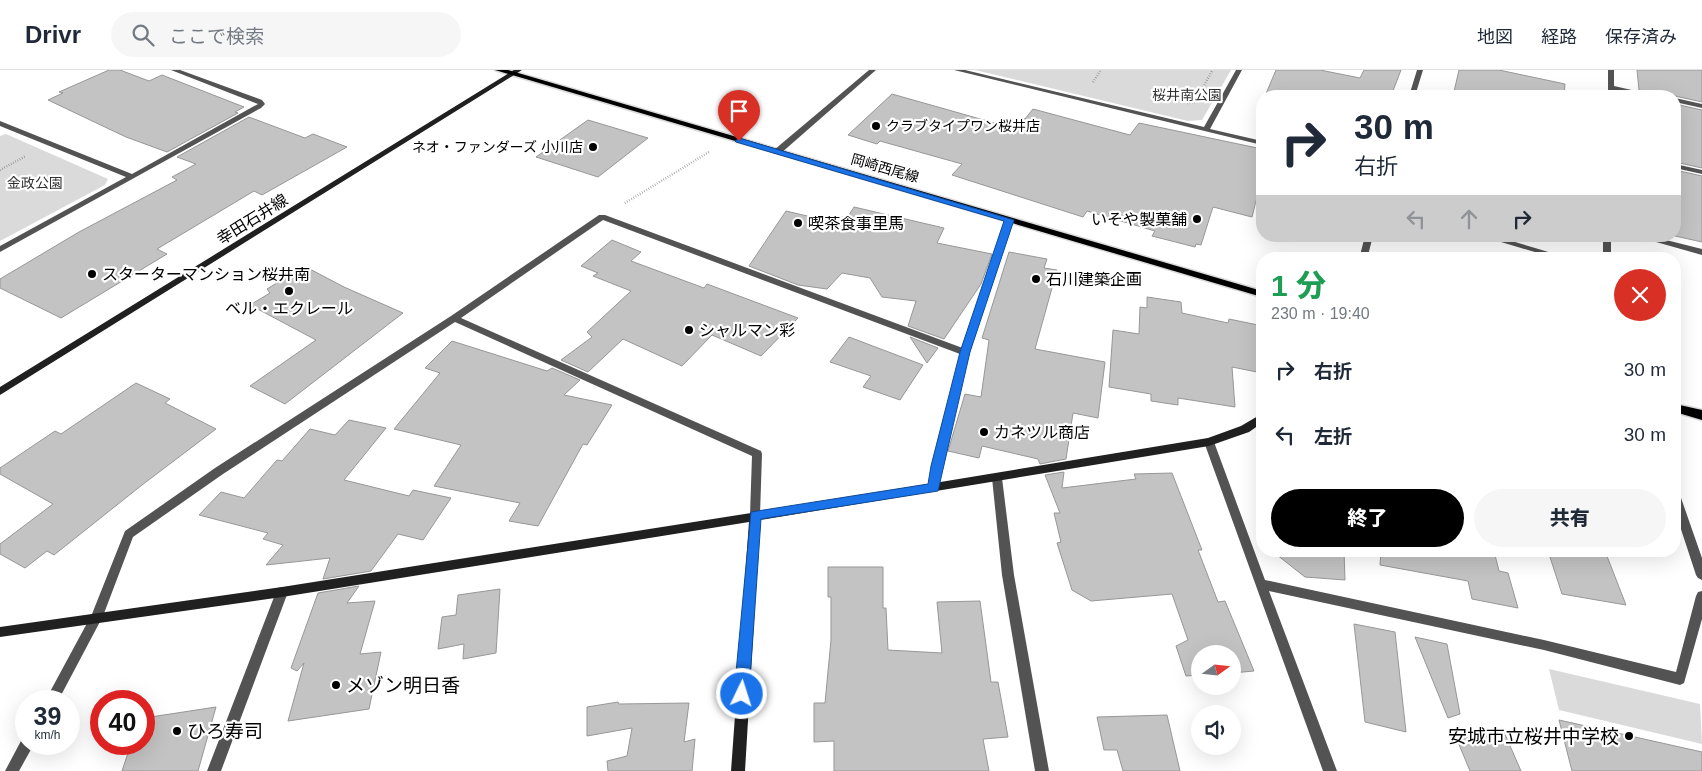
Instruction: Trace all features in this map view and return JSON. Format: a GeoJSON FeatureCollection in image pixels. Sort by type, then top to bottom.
{"type":"FeatureCollection","features":[{"type":"Feature","properties":{"kind":"main road","name":"岡崎西尾線"},"geometry":{"type":"LineString","coordinates":[[499,70],[516,72],[777,152],[1256,292]]}},
{"type":"Feature","properties":{"kind":"main road"},"geometry":{"type":"LineString","coordinates":[[1681,410],[1702,415]]}},
{"type":"Feature","properties":{"kind":"street"},"geometry":{"type":"LineString","coordinates":[[0,249],[262,104],[260,101],[174,70]]}},
{"type":"Feature","properties":{"kind":"street"},"geometry":{"type":"LineString","coordinates":[[777,152],[873,70]]}},
{"type":"Feature","properties":{"kind":"street"},"geometry":{"type":"LineString","coordinates":[[957,70],[1256,142]]}},
{"type":"Feature","properties":{"kind":"street"},"geometry":{"type":"LineString","coordinates":[[1206,130],[1239,70]]}},
{"type":"Feature","properties":{"kind":"street"},"geometry":{"type":"LineString","coordinates":[[1414,90],[1420,70]]}},
{"type":"Feature","properties":{"kind":"street"},"geometry":{"type":"LineString","coordinates":[[1611,70],[1611,87],[1626,90]]}},
{"type":"Feature","properties":{"kind":"street","name":"幸田石井線"},"geometry":{"type":"LineString","coordinates":[[0,392],[516,72]]}},
{"type":"Feature","properties":{"kind":"street"},"geometry":{"type":"LineString","coordinates":[[1681,101],[1702,106]]}},
{"type":"Feature","properties":{"kind":"street"},"geometry":{"type":"LineString","coordinates":[[2,126],[133,177]]}},
{"type":"Feature","properties":{"kind":"street"},"geometry":{"type":"LineString","coordinates":[[1681,167],[1702,172]]}},
{"type":"Feature","properties":{"kind":"street"},"geometry":{"type":"LineString","coordinates":[[56,690],[97,616],[129,534],[228,466],[454,318],[602,217],[965,352]]}},
{"type":"Feature","properties":{"kind":"street"},"geometry":{"type":"LineString","coordinates":[[934,488],[936,466],[965,352],[1009,220]]}},
{"type":"Feature","properties":{"kind":"street"},"geometry":{"type":"LineString","coordinates":[[1507,242],[1543,252]]}},
{"type":"Feature","properties":{"kind":"street"},"geometry":{"type":"LineString","coordinates":[[1663,242],[1702,252]]}},
{"type":"Feature","properties":{"kind":"street"},"geometry":{"type":"LineString","coordinates":[[454,318],[757,454],[755,515],[738,771]]}},
{"type":"Feature","properties":{"kind":"street"},"geometry":{"type":"LineString","coordinates":[[0,632],[97,616],[282,592],[755,515],[997,478],[1210,442],[1245,429],[1256,423]]}},
{"type":"Feature","properties":{"kind":"street"},"geometry":{"type":"LineString","coordinates":[[1210,442],[1330,771]]}},
{"type":"Feature","properties":{"kind":"street"},"geometry":{"type":"LineString","coordinates":[[997,478],[1008,575],[1042,771]]}},
{"type":"Feature","properties":{"kind":"street"},"geometry":{"type":"LineString","coordinates":[[1681,513],[1702,575]]}},
{"type":"Feature","properties":{"kind":"street"},"geometry":{"type":"LineString","coordinates":[[1262,584],[1544,645],[1680,680],[1702,596]]}},
{"type":"Feature","properties":{"kind":"street"},"geometry":{"type":"LineString","coordinates":[[214,771],[282,592]]}},
{"type":"Feature","properties":{"kind":"street"},"geometry":{"type":"LineString","coordinates":[[12,771],[21,755]]}},
{"type":"Feature","properties":{"kind":"path"},"geometry":{"type":"LineString","coordinates":[[602,217],[712,150]]}},
{"type":"Feature","properties":{"kind":"path"},"geometry":{"type":"LineString","coordinates":[[0,170],[32,152]]}},
{"type":"Feature","properties":{"kind":"green space","name":"桜井南公園"},"geometry":{"type":"Polygon","coordinates":[[[975,70],[1231,70],[1202,120],[1188,121],[975,70]]]}},
{"type":"Feature","properties":{"kind":"green space","name":"金政公園"},"geometry":{"type":"Polygon","coordinates":[[[6,134],[108,179],[105,185],[0,241],[0,136],[6,134]]]}},
{"type":"Feature","properties":{"kind":"green space"},"geometry":{"type":"Polygon","coordinates":[[[1549,669],[1700,704],[1702,744],[1559,710],[1549,669]]]}},
{"type":"Feature","properties":{"kind":"building"},"geometry":{"type":"Polygon","coordinates":[[[109,70],[120,70],[149,81],[162,75],[244,107],[235,112],[238,113],[167,152],[126,137],[48,100],[63,93],[59,92],[109,70]]]}},
{"type":"Feature","properties":{"kind":"building"},"geometry":{"type":"Polygon","coordinates":[[[1276,70],[1320,70],[1360,78],[1364,70],[1401,70],[1393,90],[1268,90],[1276,70]]]}},
{"type":"Feature","properties":{"kind":"building"},"geometry":{"type":"Polygon","coordinates":[[[1459,70],[1499,70],[1565,84],[1564,90],[1454,90],[1459,70]]]}},
{"type":"Feature","properties":{"kind":"building"},"geometry":{"type":"Polygon","coordinates":[[[1637,70],[1702,70],[1702,102],[1681,97],[1681,90],[1639,90],[1637,70]]]}},
{"type":"Feature","properties":{"kind":"building"},"geometry":{"type":"Polygon","coordinates":[[[892,94],[1012,128],[1022,118],[1025,119],[1033,109],[1130,135],[1139,123],[1256,148],[1256,201],[1252,217],[1213,207],[1201,245],[1196,244],[1195,247],[1152,236],[1155,231],[1087,211],[1083,217],[952,175],[962,164],[880,141],[877,144],[848,135],[892,94]]]}},
{"type":"Feature","properties":{"kind":"building"},"geometry":{"type":"Polygon","coordinates":[[[1681,105],[1702,110],[1702,168],[1681,163],[1681,105]]]}},
{"type":"Feature","properties":{"kind":"building"},"geometry":{"type":"Polygon","coordinates":[[[249,117],[305,138],[313,134],[347,147],[262,195],[254,191],[157,249],[167,254],[61,318],[0,288],[0,279],[79,232],[177,180],[172,177],[196,164],[177,157],[249,117]]]}},
{"type":"Feature","properties":{"kind":"building","name":"ネオ・ファンダーズ 小川店"},"geometry":{"type":"Polygon","coordinates":[[[588,120],[648,138],[598,177],[536,157],[588,120]]]}},
{"type":"Feature","properties":{"kind":"building"},"geometry":{"type":"Polygon","coordinates":[[[1681,171],[1702,176],[1702,242],[1681,237],[1681,171]]]}},
{"type":"Feature","properties":{"kind":"building"},"geometry":{"type":"Polygon","coordinates":[[[854,207],[944,228],[937,243],[992,254],[981,284],[944,339],[908,326],[916,301],[882,297],[870,278],[842,273],[827,289],[798,285],[749,266],[786,211],[837,223],[841,217],[847,218],[854,207]]]}},
{"type":"Feature","properties":{"kind":"building"},"geometry":{"type":"Polygon","coordinates":[[[612,240],[641,252],[631,261],[704,288],[707,284],[798,318],[761,356],[712,335],[682,366],[623,339],[588,372],[561,360],[592,337],[587,332],[631,291],[593,276],[598,273],[581,266],[612,240]]]}},
{"type":"Feature","properties":{"kind":"building"},"geometry":{"type":"Polygon","coordinates":[[[1009,252],[1047,259],[1044,268],[1057,270],[1035,349],[1105,362],[1098,418],[1073,413],[1066,459],[1040,464],[1038,459],[982,446],[979,458],[948,451],[965,394],[981,397],[989,340],[982,338],[1009,252]]]}},
{"type":"Feature","properties":{"kind":"building"},"geometry":{"type":"Polygon","coordinates":[[[304,266],[344,287],[403,313],[285,404],[250,386],[316,340],[250,305],[270,293],[267,289],[304,266]]]}},
{"type":"Feature","properties":{"kind":"building"},"geometry":{"type":"Polygon","coordinates":[[[1147,297],[1181,302],[1182,313],[1228,323],[1229,319],[1256,325],[1256,372],[1232,367],[1235,407],[1178,398],[1178,405],[1151,401],[1151,394],[1109,387],[1113,330],[1139,334],[1140,307],[1147,308],[1147,297]]]}},
{"type":"Feature","properties":{"kind":"building"},"geometry":{"type":"Polygon","coordinates":[[[849,337],[923,365],[900,400],[863,387],[871,376],[830,362],[849,337]]]}},
{"type":"Feature","properties":{"kind":"building"},"geometry":{"type":"Polygon","coordinates":[[[910,337],[938,348],[927,363],[910,337]]]}},
{"type":"Feature","properties":{"kind":"building"},"geometry":{"type":"Polygon","coordinates":[[[452,341],[547,371],[552,368],[580,380],[564,395],[612,405],[587,445],[583,444],[538,526],[509,521],[520,503],[434,486],[461,445],[394,429],[440,373],[425,368],[452,341]]]}},
{"type":"Feature","properties":{"kind":"building"},"geometry":{"type":"Polygon","coordinates":[[[136,383],[170,399],[165,403],[216,429],[54,555],[47,551],[25,568],[0,554],[0,544],[53,504],[0,474],[0,468],[55,431],[61,434],[136,383]]]}},
{"type":"Feature","properties":{"kind":"building"},"geometry":{"type":"Polygon","coordinates":[[[349,420],[386,428],[344,480],[409,496],[413,490],[451,498],[423,540],[398,534],[371,571],[323,579],[330,558],[266,565],[283,545],[263,539],[268,533],[199,515],[221,492],[244,498],[277,460],[282,461],[310,429],[335,435],[349,420]]]}},
{"type":"Feature","properties":{"kind":"building"},"geometry":{"type":"Polygon","coordinates":[[[1064,472],[1062,488],[1136,479],[1134,474],[1172,473],[1202,550],[1198,550],[1218,602],[1225,601],[1254,671],[1241,672],[1241,645],[1191,645],[1191,676],[1186,676],[1176,646],[1188,640],[1172,594],[1091,601],[1072,590],[1057,543],[1061,542],[1054,513],[1060,513],[1045,475],[1064,472]]]}},
{"type":"Feature","properties":{"kind":"building"},"geometry":{"type":"Polygon","coordinates":[[[1280,557],[1344,557],[1345,580],[1305,577],[1280,557]]]}},
{"type":"Feature","properties":{"kind":"building"},"geometry":{"type":"Polygon","coordinates":[[[1381,557],[1496,557],[1499,571],[1508,573],[1518,608],[1472,599],[1468,581],[1380,565],[1381,557]]]}},
{"type":"Feature","properties":{"kind":"building"},"geometry":{"type":"Polygon","coordinates":[[[1550,557],[1607,557],[1626,605],[1562,594],[1550,557]]]}},
{"type":"Feature","properties":{"kind":"building"},"geometry":{"type":"Polygon","coordinates":[[[828,567],[883,567],[883,608],[886,608],[888,650],[942,653],[937,602],[980,601],[991,682],[998,682],[1008,737],[983,739],[989,771],[834,771],[834,741],[814,742],[814,703],[825,703],[831,640],[831,597],[828,597],[828,567]]]}},
{"type":"Feature","properties":{"kind":"building"},"geometry":{"type":"Polygon","coordinates":[[[359,586],[347,603],[375,601],[360,654],[381,652],[369,709],[288,721],[304,663],[297,671],[291,668],[318,593],[359,586]]]}},
{"type":"Feature","properties":{"kind":"building"},"geometry":{"type":"Polygon","coordinates":[[[500,589],[496,653],[463,659],[464,644],[438,649],[442,617],[456,615],[458,595],[500,589]]]}},
{"type":"Feature","properties":{"kind":"building"},"geometry":{"type":"Polygon","coordinates":[[[1354,624],[1395,632],[1406,732],[1365,722],[1354,624]]]}},
{"type":"Feature","properties":{"kind":"building"},"geometry":{"type":"Polygon","coordinates":[[[1415,637],[1447,644],[1460,714],[1448,718],[1415,637]]]}},
{"type":"Feature","properties":{"kind":"building"},"geometry":{"type":"Polygon","coordinates":[[[618,702],[619,704],[689,703],[684,742],[695,739],[692,771],[608,771],[607,761],[627,756],[632,728],[587,736],[587,707],[618,702]]]}},
{"type":"Feature","properties":{"kind":"building","name":"ひろ寿司"},"geometry":{"type":"Polygon","coordinates":[[[216,707],[198,771],[122,771],[127,755],[155,755],[155,716],[216,707]]]}},
{"type":"Feature","properties":{"kind":"building"},"geometry":{"type":"Polygon","coordinates":[[[1167,715],[1180,771],[1123,771],[1117,750],[1104,750],[1097,717],[1167,715]]]}},
{"type":"Feature","properties":{"kind":"building"},"geometry":{"type":"Polygon","coordinates":[[[1559,720],[1702,752],[1702,771],[1572,771],[1559,720]]]}},
{"type":"Feature","properties":{"kind":"building"},"geometry":{"type":"Polygon","coordinates":[[[1453,730],[1504,732],[1521,771],[1470,771],[1453,730]]]}},
{"type":"Feature","properties":{"kind":"place","name":"クラブタイプワン桜井店"},"geometry":{"type":"Point","coordinates":[876,126]}},
{"type":"Feature","properties":{"kind":"place","name":"ネオ・ファンダーズ 小川店"},"geometry":{"type":"Point","coordinates":[593,147]}},
{"type":"Feature","properties":{"kind":"place","name":"いそや製菓舗"},"geometry":{"type":"Point","coordinates":[1197,219]}},
{"type":"Feature","properties":{"kind":"place","name":"喫茶食事里馬"},"geometry":{"type":"Point","coordinates":[798,223]}},
{"type":"Feature","properties":{"kind":"place","name":"スターターマンション桜井南"},"geometry":{"type":"Point","coordinates":[92,274]}},
{"type":"Feature","properties":{"kind":"place","name":"石川建築企画"},"geometry":{"type":"Point","coordinates":[1036,279]}},
{"type":"Feature","properties":{"kind":"place","name":"ベル・エクレール"},"geometry":{"type":"Point","coordinates":[289,291]}},
{"type":"Feature","properties":{"kind":"place","name":"シャルマン彩"},"geometry":{"type":"Point","coordinates":[689,330]}},
{"type":"Feature","properties":{"kind":"place","name":"カネツル商店"},"geometry":{"type":"Point","coordinates":[984,432]}},
{"type":"Feature","properties":{"kind":"place","name":"メゾン明日香"},"geometry":{"type":"Point","coordinates":[336,685]}},
{"type":"Feature","properties":{"kind":"place","name":"ひろ寿司"},"geometry":{"type":"Point","coordinates":[177,731]}},
{"type":"Feature","properties":{"kind":"place","name":"安城市立桜井中学校"},"geometry":{"type":"Point","coordinates":[1629,736]}},
{"type":"Feature","properties":{"kind":"route"},"geometry":{"type":"LineString","coordinates":[[739,141],[1009,220],[965,352],[936,466],[934,488],[755,515],[742,694]]}}]}
